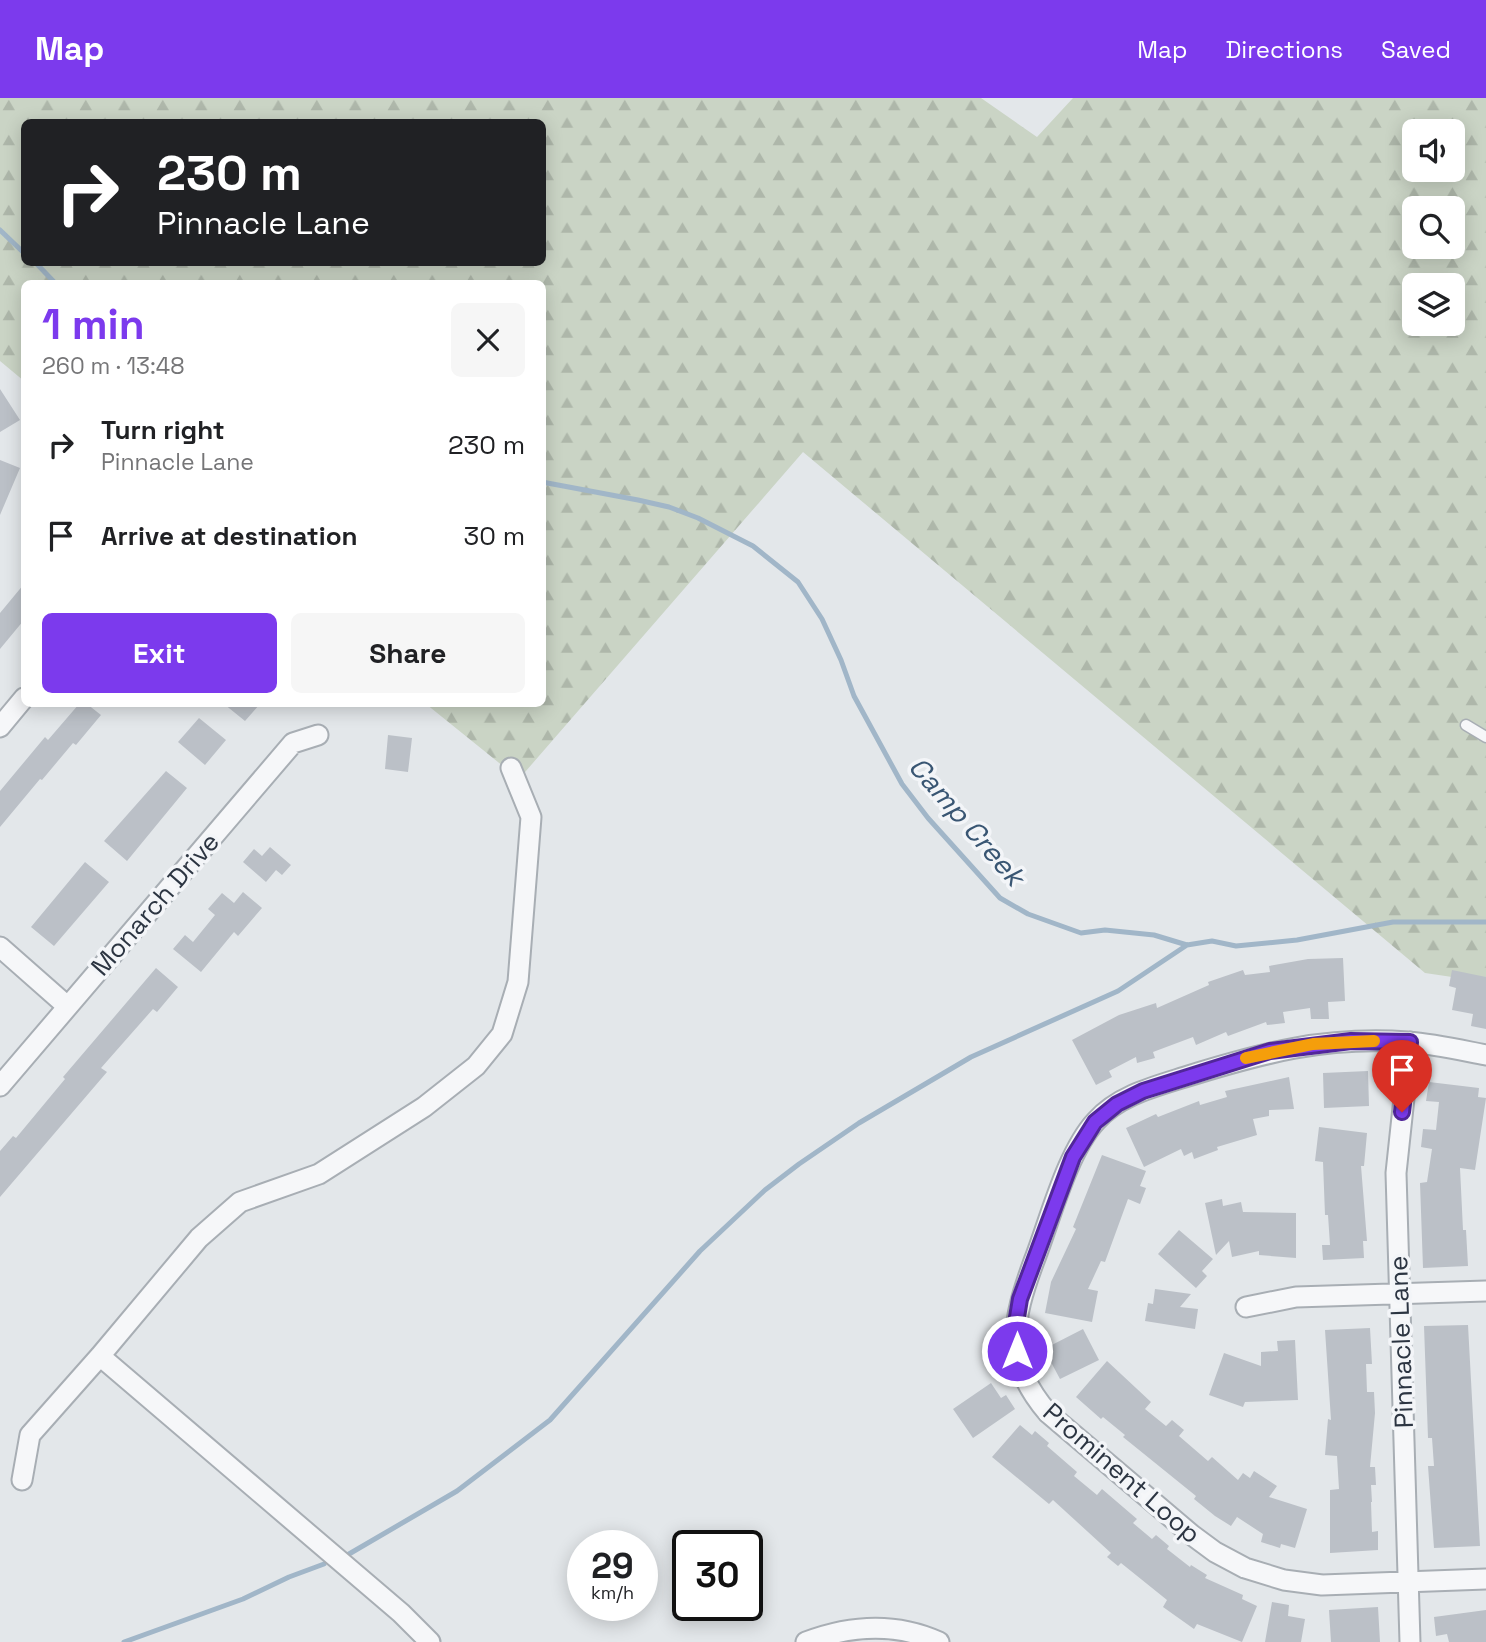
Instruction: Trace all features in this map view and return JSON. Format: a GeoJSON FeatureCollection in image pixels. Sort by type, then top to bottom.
{"type":"FeatureCollection","features":[{"type":"Feature","properties":{"kind":"street"},"geometry":{"type":"LineString","coordinates":[[0,727],[21,702]]}},
{"type":"Feature","properties":{"kind":"street","name":"Monarch Drive"},"geometry":{"type":"LineString","coordinates":[[0,1086],[293,743],[318,735]]}},
{"type":"Feature","properties":{"kind":"street"},"geometry":{"type":"LineString","coordinates":[[22,1480],[30,1436],[199,1238],[240,1202],[319,1174],[424,1108],[476,1066],[502,1034],[518,982],[531,817],[511,768]]}},
{"type":"Feature","properties":{"kind":"street"},"geometry":{"type":"LineString","coordinates":[[0,947],[67,1006]]}},
{"type":"Feature","properties":{"kind":"street","name":"Prominent Loop"},"geometry":{"type":"LineString","coordinates":[[1486,1055],[1410,1042],[1351,1041],[1270,1051],[1143,1091],[1105,1111],[1086,1133],[1073,1157],[1020,1299],[1015,1336],[1024,1378],[1048,1413],[1215,1552],[1254,1571],[1300,1583],[1333,1585],[1486,1579]]}},
{"type":"Feature","properties":{"kind":"street","name":"Pinnacle Lane"},"geometry":{"type":"LineString","coordinates":[[1410,1042],[1396,1172],[1410,1642]]}},
{"type":"Feature","properties":{"kind":"street"},"geometry":{"type":"LineString","coordinates":[[1246,1307],[1296,1297],[1486,1291]]}},
{"type":"Feature","properties":{"kind":"street"},"geometry":{"type":"LineString","coordinates":[[100,1356],[401,1612],[430,1642]]}},
{"type":"Feature","properties":{"kind":"street"},"geometry":{"type":"LineString","coordinates":[[806,1642],[825,1635],[869,1627],[916,1632],[939,1642]]}},
{"type":"Feature","properties":{"kind":"lane"},"geometry":{"type":"LineString","coordinates":[[1466,725],[1486,737]]}},
{"type":"Feature","properties":{"kind":"green space"},"geometry":{"type":"Polygon","coordinates":[[[0,98],[981,98],[1037,137],[1073,98],[1486,98],[1486,982],[1425,973],[803,452],[519,779],[430,707],[546,707],[546,280],[21,280],[21,378],[0,361],[0,98]]]}},
{"type":"Feature","properties":{"kind":"building"},"geometry":{"type":"Polygon","coordinates":[[[0,389],[20,420],[0,432],[0,389]]]}},
{"type":"Feature","properties":{"kind":"building"},"geometry":{"type":"Polygon","coordinates":[[[0,460],[20,468],[0,515],[0,460]]]}},
{"type":"Feature","properties":{"kind":"building"},"geometry":{"type":"Polygon","coordinates":[[[21,588],[21,624],[0,649],[0,613],[21,588]]]}},
{"type":"Feature","properties":{"kind":"building"},"geometry":{"type":"Polygon","coordinates":[[[76,707],[91,707],[101,715],[76,745],[73,743],[42,780],[40,779],[0,827],[0,791],[45,737],[48,740],[76,707]]]}},
{"type":"Feature","properties":{"kind":"building"},"geometry":{"type":"Polygon","coordinates":[[[228,707],[257,707],[245,721],[228,707]]]}},
{"type":"Feature","properties":{"kind":"building"},"geometry":{"type":"Polygon","coordinates":[[[199,718],[226,740],[205,765],[178,742],[199,718]]]}},
{"type":"Feature","properties":{"kind":"building"},"geometry":{"type":"Polygon","coordinates":[[[388,735],[412,738],[408,772],[385,769],[388,735]]]}},
{"type":"Feature","properties":{"kind":"building"},"geometry":{"type":"Polygon","coordinates":[[[166,771],[187,788],[127,861],[104,841],[166,771]]]}},
{"type":"Feature","properties":{"kind":"building"},"geometry":{"type":"Polygon","coordinates":[[[270,847],[291,865],[282,875],[276,870],[266,882],[243,862],[254,849],[262,856],[270,847]]]}},
{"type":"Feature","properties":{"kind":"building"},"geometry":{"type":"Polygon","coordinates":[[[85,862],[109,882],[54,946],[31,927],[85,862]]]}},
{"type":"Feature","properties":{"kind":"building"},"geometry":{"type":"Polygon","coordinates":[[[243,892],[262,908],[238,936],[234,932],[201,972],[173,949],[185,935],[193,942],[215,915],[208,909],[222,893],[234,903],[243,892]]]}},
{"type":"Feature","properties":{"kind":"building"},"geometry":{"type":"Polygon","coordinates":[[[1343,958],[1345,1001],[1328,1002],[1329,1019],[1311,1019],[1310,1008],[1283,1012],[1285,1023],[1267,1025],[1266,1022],[1228,1036],[1226,1032],[1196,1045],[1193,1037],[1153,1052],[1155,1058],[1137,1063],[1136,1057],[1109,1071],[1112,1077],[1096,1085],[1072,1040],[1119,1015],[1156,1003],[1157,1008],[1209,985],[1208,982],[1243,970],[1245,975],[1270,972],[1269,966],[1308,959],[1343,958]]]}},
{"type":"Feature","properties":{"kind":"building"},"geometry":{"type":"Polygon","coordinates":[[[156,968],[178,987],[157,1012],[153,1009],[101,1068],[107,1072],[0,1197],[0,1151],[13,1136],[16,1138],[65,1079],[63,1077],[156,968]]]}},
{"type":"Feature","properties":{"kind":"building"},"geometry":{"type":"Polygon","coordinates":[[[1452,970],[1486,977],[1486,1029],[1471,1026],[1473,1014],[1452,1010],[1456,988],[1449,986],[1452,970]]]}},
{"type":"Feature","properties":{"kind":"building"},"geometry":{"type":"Polygon","coordinates":[[[1368,1071],[1369,1106],[1324,1108],[1323,1073],[1368,1071]]]}},
{"type":"Feature","properties":{"kind":"building"},"geometry":{"type":"Polygon","coordinates":[[[1289,1077],[1294,1109],[1269,1110],[1269,1116],[1253,1119],[1257,1135],[1217,1147],[1218,1150],[1194,1159],[1192,1152],[1184,1156],[1181,1149],[1144,1167],[1126,1128],[1156,1114],[1158,1117],[1199,1101],[1200,1105],[1227,1097],[1225,1091],[1289,1077]]]}},
{"type":"Feature","properties":{"kind":"building"},"geometry":{"type":"Polygon","coordinates":[[[1429,1082],[1479,1088],[1478,1097],[1486,1098],[1475,1170],[1460,1168],[1468,1266],[1423,1268],[1420,1183],[1427,1182],[1432,1149],[1421,1147],[1423,1129],[1436,1130],[1439,1102],[1426,1101],[1429,1082]]]}},
{"type":"Feature","properties":{"kind":"building"},"geometry":{"type":"Polygon","coordinates":[[[1319,1127],[1367,1133],[1364,1166],[1361,1166],[1367,1241],[1363,1241],[1364,1258],[1323,1260],[1322,1245],[1330,1245],[1328,1215],[1325,1215],[1323,1162],[1315,1161],[1319,1127]]]}},
{"type":"Feature","properties":{"kind":"building"},"geometry":{"type":"Polygon","coordinates":[[[1102,1155],[1146,1171],[1140,1186],[1146,1188],[1140,1204],[1128,1199],[1105,1262],[1101,1261],[1088,1289],[1098,1291],[1092,1322],[1045,1313],[1051,1282],[1076,1229],[1073,1227],[1102,1155]]]}},
{"type":"Feature","properties":{"kind":"building"},"geometry":{"type":"Polygon","coordinates":[[[1222,1199],[1223,1206],[1241,1202],[1243,1212],[1296,1213],[1296,1258],[1259,1255],[1259,1251],[1232,1257],[1229,1241],[1216,1255],[1205,1203],[1222,1199]]]}},
{"type":"Feature","properties":{"kind":"building"},"geometry":{"type":"Polygon","coordinates":[[[1179,1230],[1213,1259],[1202,1271],[1207,1276],[1196,1288],[1158,1254],[1179,1230]]]}},
{"type":"Feature","properties":{"kind":"building"},"geometry":{"type":"Polygon","coordinates":[[[1155,1289],[1191,1294],[1180,1307],[1198,1309],[1195,1329],[1145,1321],[1148,1303],[1153,1304],[1155,1289]]]}},
{"type":"Feature","properties":{"kind":"building"},"geometry":{"type":"Polygon","coordinates":[[[1468,1325],[1480,1546],[1434,1548],[1428,1466],[1434,1466],[1432,1438],[1428,1438],[1424,1326],[1468,1325]]]}},
{"type":"Feature","properties":{"kind":"building"},"geometry":{"type":"Polygon","coordinates":[[[1370,1328],[1372,1364],[1366,1364],[1367,1392],[1374,1392],[1375,1413],[1370,1467],[1375,1467],[1376,1485],[1371,1485],[1372,1532],[1378,1531],[1378,1550],[1330,1553],[1330,1490],[1339,1489],[1337,1456],[1325,1455],[1328,1419],[1331,1420],[1325,1330],[1370,1328]]]}},
{"type":"Feature","properties":{"kind":"building"},"geometry":{"type":"Polygon","coordinates":[[[1083,1329],[1099,1360],[1060,1379],[1044,1349],[1083,1329]]]}},
{"type":"Feature","properties":{"kind":"building"},"geometry":{"type":"Polygon","coordinates":[[[1295,1340],[1298,1400],[1245,1402],[1243,1407],[1209,1395],[1224,1353],[1261,1366],[1261,1352],[1278,1351],[1277,1341],[1295,1340]]]}},
{"type":"Feature","properties":{"kind":"building"},"geometry":{"type":"Polygon","coordinates":[[[1107,1361],[1151,1402],[1145,1409],[1166,1426],[1172,1420],[1184,1430],[1179,1436],[1208,1461],[1212,1457],[1238,1480],[1243,1473],[1250,1478],[1254,1471],[1277,1486],[1269,1497],[1307,1509],[1295,1548],[1281,1544],[1280,1548],[1261,1542],[1263,1534],[1237,1517],[1231,1526],[1215,1516],[1194,1499],[1196,1496],[1123,1437],[1125,1435],[1076,1397],[1107,1361]]]}},
{"type":"Feature","properties":{"kind":"building"},"geometry":{"type":"Polygon","coordinates":[[[991,1383],[1001,1398],[1006,1395],[1015,1409],[973,1438],[953,1409],[991,1383]]]}},
{"type":"Feature","properties":{"kind":"building"},"geometry":{"type":"Polygon","coordinates":[[[1020,1425],[1032,1435],[1035,1431],[1049,1443],[1047,1446],[1077,1472],[1074,1476],[1097,1495],[1102,1489],[1137,1519],[1133,1523],[1152,1539],[1156,1535],[1169,1546],[1167,1549],[1190,1567],[1191,1565],[1207,1575],[1205,1578],[1243,1595],[1242,1599],[1257,1606],[1242,1642],[1197,1624],[1194,1629],[1163,1607],[1167,1600],[1121,1563],[1118,1566],[1107,1557],[1111,1553],[1053,1500],[1049,1504],[992,1457],[1020,1425]]]}},
{"type":"Feature","properties":{"kind":"building"},"geometry":{"type":"Polygon","coordinates":[[[1272,1602],[1289,1605],[1288,1616],[1305,1619],[1301,1642],[1265,1642],[1272,1602]]]}},
{"type":"Feature","properties":{"kind":"building"},"geometry":{"type":"Polygon","coordinates":[[[1378,1607],[1380,1642],[1331,1642],[1329,1610],[1378,1607]]]}},
{"type":"Feature","properties":{"kind":"building"},"geometry":{"type":"Polygon","coordinates":[[[1486,1610],[1486,1642],[1449,1642],[1447,1634],[1436,1636],[1434,1617],[1486,1610]]]}},
{"type":"Feature","properties":{"kind":"waterway","name":"Camp Creek"},"geometry":{"type":"LineString","coordinates":[[0,230],[21,250]]}},
{"type":"Feature","properties":{"kind":"waterway","name":"Camp Creek"},"geometry":{"type":"LineString","coordinates":[[39,266],[52,280]]}},
{"type":"Feature","properties":{"kind":"waterway","name":"Camp Creek"},"geometry":{"type":"LineString","coordinates":[[546,483],[669,507],[698,518],[753,546],[798,582],[822,619],[854,696],[902,784],[928,818],[1000,898],[1028,914],[1081,933],[1105,930],[1154,935],[1187,945],[1212,941],[1236,946],[1297,940],[1393,922],[1486,922]]}},
{"type":"Feature","properties":{"kind":"waterway"},"geometry":{"type":"LineString","coordinates":[[349,1554],[457,1491],[550,1420],[700,1251],[765,1190],[799,1164],[859,1123],[971,1057],[1118,991],[1187,945]]}},
{"type":"Feature","properties":{"kind":"waterway"},"geometry":{"type":"LineString","coordinates":[[124,1642],[243,1599],[324,1564]]}},
{"type":"Feature","properties":{"kind":"slow traffic"},"geometry":{"type":"LineString","coordinates":[[1246,1058],[1313,1044],[1374,1041]]}},
{"type":"Feature","properties":{"kind":"route"},"geometry":{"type":"LineString","coordinates":[[1017,1351],[1015,1336],[1020,1299],[1073,1157],[1086,1133],[1105,1111],[1143,1091],[1270,1051],[1313,1044],[1374,1041],[1410,1042],[1402,1112]]}}]}
